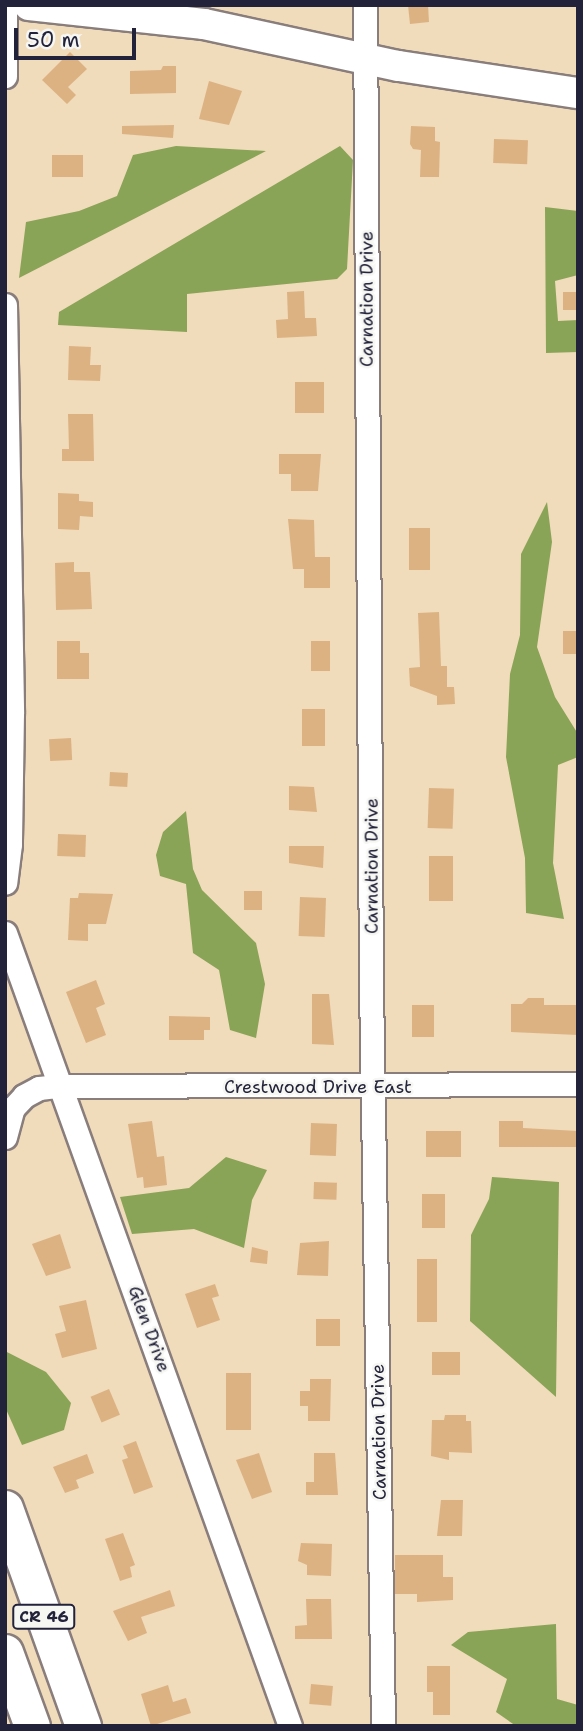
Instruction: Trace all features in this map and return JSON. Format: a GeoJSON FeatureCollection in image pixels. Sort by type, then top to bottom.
{"type":"FeatureCollection","features":[{"type":"Feature","properties":{"kind":"highway","name":"CR 46"},"geometry":{"type":"LineString","coordinates":[[5,1508],[83,1726]]}},
{"type":"Feature","properties":{"kind":"highway","name":"CR 46"},"geometry":{"type":"LineString","coordinates":[[5,1652],[32,1726]]}},
{"type":"Feature","properties":{"kind":"main road"},"geometry":{"type":"LineString","coordinates":[[29,5],[204,24],[365,60],[578,93]]}},
{"type":"Feature","properties":{"kind":"street","name":"Carnation Drive"},"geometry":{"type":"LineString","coordinates":[[365,5],[383,1726]]}},
{"type":"Feature","properties":{"kind":"street"},"geometry":{"type":"LineString","coordinates":[[5,6],[5,76]]}},
{"type":"Feature","properties":{"kind":"street"},"geometry":{"type":"LineString","coordinates":[[5,305],[12,713],[10,844],[5,883]]}},
{"type":"Feature","properties":{"kind":"street","name":"Glen Drive"},"geometry":{"type":"LineString","coordinates":[[5,933],[290,1726]]}},
{"type":"Feature","properties":{"kind":"street","name":"Crestwood Drive East"},"geometry":{"type":"LineString","coordinates":[[5,1137],[13,1108],[24,1096],[39,1088],[59,1086],[375,1087],[578,1084]]}},
{"type":"Feature","properties":{"kind":"green space"},"geometry":{"type":"Polygon","coordinates":[[[176,146],[266,151],[19,278],[26,222],[79,211],[117,196],[133,155],[176,146]]]}},
{"type":"Feature","properties":{"kind":"green space"},"geometry":{"type":"Polygon","coordinates":[[[340,146],[353,160],[347,269],[337,279],[187,294],[187,332],[58,325],[59,312],[340,146]]]}},
{"type":"Feature","properties":{"kind":"green space"},"geometry":{"type":"Polygon","coordinates":[[[545,207],[578,211],[578,275],[555,281],[558,321],[578,320],[578,352],[546,353],[545,207]]]}},
{"type":"Feature","properties":{"kind":"green space"},"geometry":{"type":"Polygon","coordinates":[[[547,502],[552,542],[537,647],[555,697],[578,734],[578,757],[558,765],[553,863],[564,919],[526,913],[525,858],[506,757],[510,674],[520,635],[521,554],[547,502]]]}},
{"type":"Feature","properties":{"kind":"green space"},"geometry":{"type":"Polygon","coordinates":[[[186,811],[193,869],[202,890],[256,943],[265,984],[256,1038],[230,1030],[219,970],[193,953],[186,884],[160,876],[156,855],[163,832],[186,811]]]}},
{"type":"Feature","properties":{"kind":"green space"},"geometry":{"type":"Polygon","coordinates":[[[226,1157],[267,1170],[252,1200],[244,1248],[194,1229],[132,1234],[120,1197],[189,1188],[226,1157]]]}},
{"type":"Feature","properties":{"kind":"green space"},"geometry":{"type":"Polygon","coordinates":[[[492,1177],[559,1182],[556,1397],[470,1321],[471,1235],[489,1199],[492,1177]]]}},
{"type":"Feature","properties":{"kind":"green space"},"geometry":{"type":"Polygon","coordinates":[[[5,1351],[46,1372],[71,1403],[64,1430],[22,1445],[5,1407],[5,1351]]]}},
{"type":"Feature","properties":{"kind":"green space"},"geometry":{"type":"Polygon","coordinates":[[[556,1624],[557,1699],[578,1705],[578,1726],[516,1726],[496,1712],[507,1679],[451,1645],[468,1632],[556,1624]]]}},
{"type":"Feature","properties":{"kind":"building"},"geometry":{"type":"Polygon","coordinates":[[[408,5],[428,5],[429,22],[410,24],[408,5]]]}},
{"type":"Feature","properties":{"kind":"building"},"geometry":{"type":"Polygon","coordinates":[[[70,52],[87,69],[68,87],[76,95],[67,104],[42,80],[70,52]]]}},
{"type":"Feature","properties":{"kind":"building"},"geometry":{"type":"Polygon","coordinates":[[[163,66],[176,66],[176,93],[130,94],[130,71],[161,70],[163,66]]]}},
{"type":"Feature","properties":{"kind":"building"},"geometry":{"type":"Polygon","coordinates":[[[209,81],[242,91],[229,125],[199,119],[209,81]]]}},
{"type":"Feature","properties":{"kind":"building"},"geometry":{"type":"Polygon","coordinates":[[[174,125],[173,138],[122,134],[122,126],[174,125]]]}},
{"type":"Feature","properties":{"kind":"building"},"geometry":{"type":"Polygon","coordinates":[[[411,126],[435,127],[435,141],[440,142],[439,177],[420,177],[421,150],[413,149],[410,144],[411,126]]]}},
{"type":"Feature","properties":{"kind":"building"},"geometry":{"type":"Polygon","coordinates":[[[494,139],[528,140],[527,164],[493,163],[494,139]]]}},
{"type":"Feature","properties":{"kind":"building"},"geometry":{"type":"Polygon","coordinates":[[[52,155],[83,155],[83,177],[52,177],[52,155]]]}},
{"type":"Feature","properties":{"kind":"building"},"geometry":{"type":"Polygon","coordinates":[[[304,291],[305,318],[316,318],[317,336],[277,338],[276,320],[288,319],[287,292],[304,291]]]}},
{"type":"Feature","properties":{"kind":"building"},"geometry":{"type":"Polygon","coordinates":[[[563,292],[578,292],[578,310],[563,310],[563,292]]]}},
{"type":"Feature","properties":{"kind":"building"},"geometry":{"type":"Polygon","coordinates":[[[69,346],[91,347],[90,365],[101,365],[100,381],[68,380],[69,346]]]}},
{"type":"Feature","properties":{"kind":"building"},"geometry":{"type":"Polygon","coordinates":[[[295,382],[324,382],[324,413],[295,413],[295,382]]]}},
{"type":"Feature","properties":{"kind":"building"},"geometry":{"type":"Polygon","coordinates":[[[68,414],[93,414],[94,461],[62,461],[62,449],[69,449],[68,414]]]}},
{"type":"Feature","properties":{"kind":"building"},"geometry":{"type":"Polygon","coordinates":[[[279,454],[321,454],[318,491],[291,491],[291,474],[279,474],[279,454]]]}},
{"type":"Feature","properties":{"kind":"building"},"geometry":{"type":"Polygon","coordinates":[[[58,493],[79,494],[79,501],[93,502],[93,517],[80,516],[79,530],[58,529],[58,493]]]}},
{"type":"Feature","properties":{"kind":"building"},"geometry":{"type":"Polygon","coordinates":[[[288,519],[314,520],[315,557],[330,557],[330,588],[304,588],[304,569],[293,569],[288,519]]]}},
{"type":"Feature","properties":{"kind":"building"},"geometry":{"type":"Polygon","coordinates":[[[409,528],[430,528],[430,570],[409,570],[409,528]]]}},
{"type":"Feature","properties":{"kind":"building"},"geometry":{"type":"Polygon","coordinates":[[[74,562],[74,572],[90,572],[92,609],[56,610],[55,563],[74,562]]]}},
{"type":"Feature","properties":{"kind":"building"},"geometry":{"type":"Polygon","coordinates":[[[439,612],[441,666],[447,666],[447,687],[454,687],[455,704],[437,705],[437,696],[410,686],[409,668],[420,667],[418,613],[439,612]]]}},
{"type":"Feature","properties":{"kind":"building"},"geometry":{"type":"Polygon","coordinates":[[[563,631],[578,631],[578,654],[563,654],[563,631]]]}},
{"type":"Feature","properties":{"kind":"building"},"geometry":{"type":"Polygon","coordinates":[[[57,641],[80,641],[80,653],[89,653],[89,679],[57,679],[57,641]]]}},
{"type":"Feature","properties":{"kind":"building"},"geometry":{"type":"Polygon","coordinates":[[[311,641],[330,641],[330,671],[311,671],[311,641]]]}},
{"type":"Feature","properties":{"kind":"building"},"geometry":{"type":"Polygon","coordinates":[[[302,709],[325,709],[325,746],[302,746],[302,709]]]}},
{"type":"Feature","properties":{"kind":"building"},"geometry":{"type":"Polygon","coordinates":[[[71,738],[72,760],[50,761],[49,739],[71,738]]]}},
{"type":"Feature","properties":{"kind":"building"},"geometry":{"type":"Polygon","coordinates":[[[110,772],[128,773],[127,787],[109,786],[110,772]]]}},
{"type":"Feature","properties":{"kind":"building"},"geometry":{"type":"Polygon","coordinates":[[[289,786],[314,787],[317,812],[289,810],[289,786]]]}},
{"type":"Feature","properties":{"kind":"building"},"geometry":{"type":"Polygon","coordinates":[[[429,788],[454,789],[453,829],[428,828],[429,788]]]}},
{"type":"Feature","properties":{"kind":"building"},"geometry":{"type":"Polygon","coordinates":[[[58,834],[86,835],[85,857],[57,856],[58,834]]]}},
{"type":"Feature","properties":{"kind":"building"},"geometry":{"type":"Polygon","coordinates":[[[289,846],[324,846],[323,868],[289,863],[289,846]]]}},
{"type":"Feature","properties":{"kind":"building"},"geometry":{"type":"Polygon","coordinates":[[[429,856],[453,856],[453,901],[429,901],[429,856]]]}},
{"type":"Feature","properties":{"kind":"building"},"geometry":{"type":"Polygon","coordinates":[[[244,891],[262,891],[262,910],[244,910],[244,891]]]}},
{"type":"Feature","properties":{"kind":"building"},"geometry":{"type":"Polygon","coordinates":[[[79,893],[113,894],[106,924],[88,924],[88,941],[68,940],[70,898],[78,898],[79,893]]]}},
{"type":"Feature","properties":{"kind":"building"},"geometry":{"type":"Polygon","coordinates":[[[300,897],[326,898],[325,937],[299,936],[300,897]]]}},
{"type":"Feature","properties":{"kind":"building"},"geometry":{"type":"Polygon","coordinates":[[[96,980],[105,1004],[96,1008],[106,1035],[86,1043],[66,992],[96,980]]]}},
{"type":"Feature","properties":{"kind":"building"},"geometry":{"type":"Polygon","coordinates":[[[312,994],[329,994],[334,1045],[312,1044],[312,994]]]}},
{"type":"Feature","properties":{"kind":"building"},"geometry":{"type":"Polygon","coordinates":[[[528,998],[544,998],[544,1005],[578,1005],[578,1035],[511,1032],[511,1004],[522,1004],[528,998]]]}},
{"type":"Feature","properties":{"kind":"building"},"geometry":{"type":"Polygon","coordinates":[[[412,1005],[434,1005],[434,1037],[412,1037],[412,1005]]]}},
{"type":"Feature","properties":{"kind":"building"},"geometry":{"type":"Polygon","coordinates":[[[169,1016],[210,1017],[210,1030],[204,1030],[204,1040],[169,1040],[169,1016]]]}},
{"type":"Feature","properties":{"kind":"building"},"geometry":{"type":"Polygon","coordinates":[[[152,1121],[157,1157],[164,1156],[167,1185],[144,1188],[143,1177],[137,1178],[128,1124],[152,1121]]]}},
{"type":"Feature","properties":{"kind":"building"},"geometry":{"type":"Polygon","coordinates":[[[499,1121],[523,1121],[523,1128],[578,1131],[578,1147],[499,1147],[499,1121]]]}},
{"type":"Feature","properties":{"kind":"building"},"geometry":{"type":"Polygon","coordinates":[[[311,1123],[337,1124],[336,1156],[310,1155],[311,1123]]]}},
{"type":"Feature","properties":{"kind":"building"},"geometry":{"type":"Polygon","coordinates":[[[426,1131],[461,1131],[461,1157],[426,1157],[426,1131]]]}},
{"type":"Feature","properties":{"kind":"building"},"geometry":{"type":"Polygon","coordinates":[[[314,1182],[337,1183],[336,1200],[313,1199],[314,1182]]]}},
{"type":"Feature","properties":{"kind":"building"},"geometry":{"type":"Polygon","coordinates":[[[422,1194],[445,1194],[445,1228],[422,1228],[422,1194]]]}},
{"type":"Feature","properties":{"kind":"building"},"geometry":{"type":"Polygon","coordinates":[[[60,1234],[71,1268],[46,1276],[32,1244],[60,1234]]]}},
{"type":"Feature","properties":{"kind":"building"},"geometry":{"type":"Polygon","coordinates":[[[329,1241],[328,1276],[297,1275],[300,1243],[329,1241]]]}},
{"type":"Feature","properties":{"kind":"building"},"geometry":{"type":"Polygon","coordinates":[[[252,1247],[268,1251],[267,1264],[250,1262],[252,1247]]]}},
{"type":"Feature","properties":{"kind":"building"},"geometry":{"type":"Polygon","coordinates":[[[417,1259],[437,1259],[437,1322],[417,1322],[417,1259]]]}},
{"type":"Feature","properties":{"kind":"building"},"geometry":{"type":"Polygon","coordinates":[[[215,1284],[219,1296],[212,1298],[220,1320],[197,1328],[185,1294],[215,1284]]]}},
{"type":"Feature","properties":{"kind":"building"},"geometry":{"type":"Polygon","coordinates":[[[86,1300],[97,1349],[62,1358],[55,1334],[66,1331],[59,1306],[86,1300]]]}},
{"type":"Feature","properties":{"kind":"building"},"geometry":{"type":"Polygon","coordinates":[[[316,1319],[340,1319],[340,1346],[316,1346],[316,1319]]]}},
{"type":"Feature","properties":{"kind":"building"},"geometry":{"type":"Polygon","coordinates":[[[432,1352],[460,1352],[460,1375],[432,1375],[432,1352]]]}},
{"type":"Feature","properties":{"kind":"building"},"geometry":{"type":"Polygon","coordinates":[[[226,1373],[251,1373],[251,1430],[226,1430],[226,1373]]]}},
{"type":"Feature","properties":{"kind":"building"},"geometry":{"type":"Polygon","coordinates":[[[310,1379],[331,1379],[330,1421],[308,1421],[308,1406],[300,1406],[300,1391],[310,1391],[310,1379]]]}},
{"type":"Feature","properties":{"kind":"building"},"geometry":{"type":"Polygon","coordinates":[[[109,1389],[120,1415],[102,1423],[91,1397],[109,1389]]]}},
{"type":"Feature","properties":{"kind":"building"},"geometry":{"type":"Polygon","coordinates":[[[445,1415],[466,1415],[466,1421],[471,1421],[472,1453],[449,1452],[449,1460],[431,1456],[432,1420],[444,1420],[445,1415]]]}},
{"type":"Feature","properties":{"kind":"building"},"geometry":{"type":"Polygon","coordinates":[[[136,1441],[153,1487],[134,1494],[122,1460],[128,1458],[123,1446],[136,1441]]]}},
{"type":"Feature","properties":{"kind":"building"},"geometry":{"type":"Polygon","coordinates":[[[259,1453],[272,1492],[252,1499],[236,1460],[259,1453]]]}},
{"type":"Feature","properties":{"kind":"building"},"geometry":{"type":"Polygon","coordinates":[[[314,1453],[335,1453],[338,1495],[306,1495],[306,1482],[314,1482],[314,1453]]]}},
{"type":"Feature","properties":{"kind":"building"},"geometry":{"type":"Polygon","coordinates":[[[87,1454],[94,1473],[76,1480],[79,1488],[65,1493],[53,1467],[87,1454]]]}},
{"type":"Feature","properties":{"kind":"building"},"geometry":{"type":"Polygon","coordinates":[[[441,1500],[463,1500],[462,1536],[437,1536],[441,1500]]]}},
{"type":"Feature","properties":{"kind":"building"},"geometry":{"type":"Polygon","coordinates":[[[123,1533],[135,1565],[130,1567],[132,1577],[120,1581],[105,1539],[123,1533]]]}},
{"type":"Feature","properties":{"kind":"building"},"geometry":{"type":"Polygon","coordinates":[[[301,1543],[332,1544],[331,1576],[307,1575],[307,1565],[298,1561],[301,1543]]]}},
{"type":"Feature","properties":{"kind":"building"},"geometry":{"type":"Polygon","coordinates":[[[395,1555],[443,1555],[443,1577],[453,1577],[453,1600],[417,1602],[417,1594],[395,1594],[395,1555]]]}},
{"type":"Feature","properties":{"kind":"building"},"geometry":{"type":"Polygon","coordinates":[[[170,1590],[175,1606],[141,1617],[147,1633],[128,1641],[113,1611],[170,1590]]]}},
{"type":"Feature","properties":{"kind":"building"},"geometry":{"type":"Polygon","coordinates":[[[306,1599],[331,1599],[332,1639],[295,1639],[295,1626],[307,1625],[306,1599]]]}},
{"type":"Feature","properties":{"kind":"building"},"geometry":{"type":"Polygon","coordinates":[[[427,1666],[450,1666],[450,1715],[433,1715],[433,1692],[427,1692],[427,1666]]]}},
{"type":"Feature","properties":{"kind":"building"},"geometry":{"type":"Polygon","coordinates":[[[311,1684],[333,1686],[331,1706],[309,1704],[311,1684]]]}},
{"type":"Feature","properties":{"kind":"building"},"geometry":{"type":"Polygon","coordinates":[[[168,1685],[173,1702],[186,1698],[191,1713],[151,1726],[141,1694],[168,1685]]]}}]}
